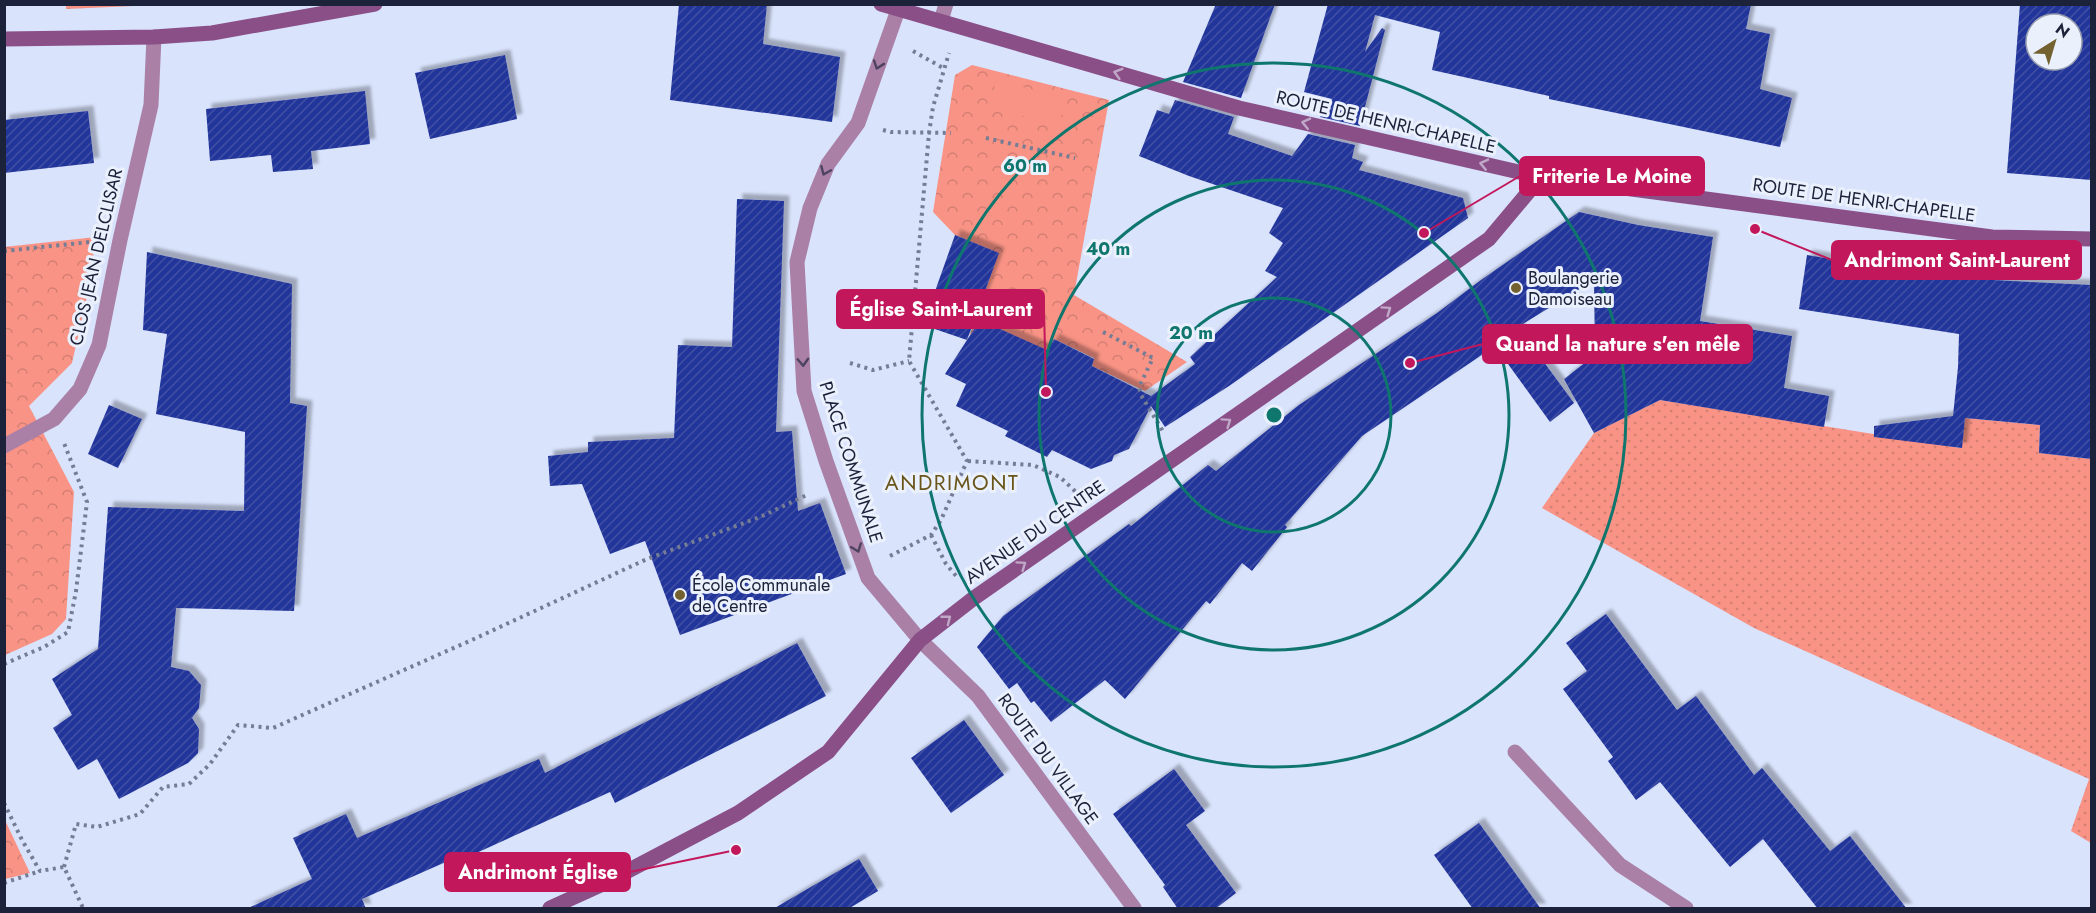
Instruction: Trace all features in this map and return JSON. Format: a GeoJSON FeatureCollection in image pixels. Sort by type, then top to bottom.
{"type":"FeatureCollection","features":[{"type":"Feature","properties":{"kind":"street"},"geometry":{"type":"LineString","coordinates":[[4,39],[154,37],[212,33],[375,4]]}},
{"type":"Feature","properties":{"kind":"street","name":"ROUTE DE HENRI-CHAPELLE"},"geometry":{"type":"LineString","coordinates":[[880,4],[1239,108],[1541,177],[1992,237],[2091,239]]}},
{"type":"Feature","properties":{"kind":"street"},"geometry":{"type":"LineString","coordinates":[[941,21],[946,4]]}},
{"type":"Feature","properties":{"kind":"street","name":"PLACE COMMUNALE"},"geometry":{"type":"LineString","coordinates":[[898,10],[858,123],[828,164],[810,208],[797,262],[804,391],[868,578],[920,640]]}},
{"type":"Feature","properties":{"kind":"street","name":"CLOS JEAN DELCLISAR"},"geometry":{"type":"LineString","coordinates":[[4,446],[54,419],[80,389],[99,345],[151,105],[154,37]]}},
{"type":"Feature","properties":{"kind":"street","name":"AVENUE DU CENTRE"},"geometry":{"type":"LineString","coordinates":[[550,909],[603,884],[738,813],[828,752],[920,640],[974,598],[1489,239],[1541,177]]}},
{"type":"Feature","properties":{"kind":"street","name":"ROUTE DU VILLAGE"},"geometry":{"type":"LineString","coordinates":[[920,640],[978,696],[1134,909]]}},
{"type":"Feature","properties":{"kind":"street"},"geometry":{"type":"LineString","coordinates":[[1515,752],[1620,865],[1686,909]]}},
{"type":"Feature","properties":{"kind":"path"},"geometry":{"type":"LineString","coordinates":[[960,26],[943,68],[929,133],[909,361],[967,461]]}},
{"type":"Feature","properties":{"kind":"path"},"geometry":{"type":"LineString","coordinates":[[858,123],[891,132],[951,133]]}},
{"type":"Feature","properties":{"kind":"path"},"geometry":{"type":"LineString","coordinates":[[986,138],[1075,158]]}},
{"type":"Feature","properties":{"kind":"path"},"geometry":{"type":"LineString","coordinates":[[4,251],[120,240]]}},
{"type":"Feature","properties":{"kind":"path"},"geometry":{"type":"LineString","coordinates":[[1103,332],[1153,358],[1139,387],[1141,395],[1179,455]]}},
{"type":"Feature","properties":{"kind":"path"},"geometry":{"type":"LineString","coordinates":[[850,363],[873,370],[909,361]]}},
{"type":"Feature","properties":{"kind":"path"},"geometry":{"type":"LineString","coordinates":[[4,664],[44,647],[68,632],[76,591],[87,502],[54,419]]}},
{"type":"Feature","properties":{"kind":"path"},"geometry":{"type":"LineString","coordinates":[[967,461],[1033,465],[1060,477]]}},
{"type":"Feature","properties":{"kind":"path"},"geometry":{"type":"LineString","coordinates":[[892,554],[931,535],[941,520],[967,461]]}},
{"type":"Feature","properties":{"kind":"path"},"geometry":{"type":"LineString","coordinates":[[83,909],[64,867],[76,824],[97,827],[140,814],[163,787],[189,784],[210,764],[238,725],[273,728],[647,559],[760,518],[833,480]]}},
{"type":"Feature","properties":{"kind":"path"},"geometry":{"type":"LineString","coordinates":[[931,535],[946,564]]}},
{"type":"Feature","properties":{"kind":"path"},"geometry":{"type":"LineString","coordinates":[[4,803],[40,871]]}},
{"type":"Feature","properties":{"kind":"path"},"geometry":{"type":"LineString","coordinates":[[4,883],[40,871],[64,867]]}},
{"type":"Feature","properties":{"kind":"green space"},"geometry":{"type":"Polygon","coordinates":[[[66,4],[156,5],[66,9],[66,4]]]}},
{"type":"Feature","properties":{"kind":"green space"},"geometry":{"type":"Polygon","coordinates":[[[972,65],[1109,100],[1074,295],[1187,362],[1145,391],[1092,366],[1094,358],[1054,339],[1047,350],[988,344],[970,335],[998,253],[955,235],[933,212],[955,75],[972,65]]]}},
{"type":"Feature","properties":{"kind":"green space"},"geometry":{"type":"Polygon","coordinates":[[[996,80],[1066,98],[1059,125],[989,108],[996,80]]]}},
{"type":"Feature","properties":{"kind":"green space"},"geometry":{"type":"Polygon","coordinates":[[[96,237],[87,297],[72,363],[29,406],[74,492],[66,619],[52,634],[5,655],[4,247],[96,237]]]}},
{"type":"Feature","properties":{"kind":"green space"},"geometry":{"type":"Polygon","coordinates":[[[1660,400],[1961,448],[1965,418],[2040,425],[2039,453],[2091,459],[2091,843],[2071,831],[2089,779],[1754,628],[1542,508],[1594,433],[1660,400]]]}},
{"type":"Feature","properties":{"kind":"green space"},"geometry":{"type":"Polygon","coordinates":[[[4,818],[30,873],[5,879],[4,879],[4,818]]]}},
{"type":"Feature","properties":{"kind":"building"},"geometry":{"type":"Polygon","coordinates":[[[679,4],[767,4],[763,44],[840,57],[832,122],[670,100],[679,4]]]}},
{"type":"Feature","properties":{"kind":"building"},"geometry":{"type":"Polygon","coordinates":[[[1216,4],[1275,4],[1241,98],[1183,82],[1216,4]]]}},
{"type":"Feature","properties":{"kind":"building"},"geometry":{"type":"Polygon","coordinates":[[[1328,4],[1751,4],[1746,29],[1770,34],[1760,89],[1792,98],[1780,147],[1549,99],[1549,96],[1432,70],[1440,32],[1375,15],[1365,52],[1382,28],[1385,30],[1360,126],[1320,117],[1332,99],[1304,92],[1328,4]]]}},
{"type":"Feature","properties":{"kind":"building"},"geometry":{"type":"Polygon","coordinates":[[[2020,4],[2091,4],[2091,180],[2007,173],[2020,4]]]}},
{"type":"Feature","properties":{"kind":"building"},"geometry":{"type":"Polygon","coordinates":[[[505,55],[517,119],[430,139],[415,73],[505,55]]]}},
{"type":"Feature","properties":{"kind":"building"},"geometry":{"type":"Polygon","coordinates":[[[365,91],[370,144],[311,151],[313,169],[273,172],[271,155],[210,161],[206,109],[365,91]]]}},
{"type":"Feature","properties":{"kind":"building"},"geometry":{"type":"Polygon","coordinates":[[[1175,100],[1234,117],[1228,134],[1292,156],[1308,134],[1355,145],[1352,158],[1363,162],[1359,170],[1463,198],[1468,218],[1229,386],[1165,427],[1151,406],[1129,449],[1114,455],[1112,461],[1091,469],[1052,450],[1047,457],[1005,436],[1008,431],[956,406],[966,384],[945,374],[980,320],[1047,350],[1054,339],[1094,359],[1092,366],[1151,396],[1195,364],[1190,357],[1277,277],[1265,271],[1283,243],[1269,233],[1283,208],[1189,176],[1139,156],[1157,110],[1169,114],[1175,100]]]}},
{"type":"Feature","properties":{"kind":"building"},"geometry":{"type":"Polygon","coordinates":[[[88,111],[94,163],[4,173],[4,120],[88,111]]]}},
{"type":"Feature","properties":{"kind":"building"},"geometry":{"type":"Polygon","coordinates":[[[737,199],[784,201],[776,432],[792,431],[798,511],[820,503],[846,574],[680,635],[645,541],[610,554],[582,484],[550,486],[548,456],[588,452],[588,442],[674,438],[678,345],[732,347],[737,199]]]}},
{"type":"Feature","properties":{"kind":"building"},"geometry":{"type":"Polygon","coordinates":[[[1579,212],[1638,225],[1713,237],[1700,321],[1792,336],[1784,388],[1829,396],[1824,427],[1660,400],[1594,433],[1564,379],[1595,355],[1594,280],[1518,327],[1574,403],[1550,422],[1495,346],[1362,436],[1285,525],[1287,527],[1252,571],[1242,563],[1210,604],[1206,601],[1125,699],[1105,680],[1051,722],[1034,701],[1031,703],[1017,683],[1009,689],[977,647],[1003,616],[1129,524],[1131,526],[1208,465],[1216,471],[1299,405],[1437,313],[1579,212]]]}},
{"type":"Feature","properties":{"kind":"building"},"geometry":{"type":"Polygon","coordinates":[[[955,235],[999,253],[967,340],[923,325],[955,235]]]}},
{"type":"Feature","properties":{"kind":"building"},"geometry":{"type":"Polygon","coordinates":[[[147,252],[292,284],[290,403],[307,406],[294,611],[176,608],[171,667],[189,671],[201,685],[199,708],[192,718],[199,729],[198,753],[188,763],[119,799],[97,759],[78,770],[53,728],[72,715],[52,679],[98,649],[108,507],[244,511],[245,432],[156,414],[167,334],[143,330],[147,252]]]}},
{"type":"Feature","properties":{"kind":"building"},"geometry":{"type":"Polygon","coordinates":[[[1807,255],[1922,274],[2091,285],[2091,459],[2039,453],[2040,425],[1965,418],[1962,448],[1874,437],[1874,426],[1953,416],[1959,334],[1799,309],[1807,255]]]}},
{"type":"Feature","properties":{"kind":"building"},"geometry":{"type":"Polygon","coordinates":[[[109,405],[142,419],[118,468],[88,454],[109,405]]]}},
{"type":"Feature","properties":{"kind":"building"},"geometry":{"type":"Polygon","coordinates":[[[1606,614],[1677,710],[1696,696],[1754,775],[1762,768],[1830,851],[1850,836],[1907,909],[1818,909],[1763,839],[1730,867],[1660,782],[1636,800],[1608,761],[1613,757],[1563,689],[1587,671],[1566,643],[1606,614]]]}},
{"type":"Feature","properties":{"kind":"building"},"geometry":{"type":"Polygon","coordinates":[[[797,643],[826,696],[615,803],[610,792],[450,865],[448,861],[362,899],[366,909],[246,909],[312,879],[293,838],[346,814],[357,838],[539,759],[545,773],[797,643]]]}},
{"type":"Feature","properties":{"kind":"building"},"geometry":{"type":"Polygon","coordinates":[[[964,720],[1004,775],[951,813],[911,758],[964,720]]]}},
{"type":"Feature","properties":{"kind":"building"},"geometry":{"type":"Polygon","coordinates":[[[1174,769],[1205,811],[1186,825],[1236,893],[1215,909],[1178,909],[1163,887],[1165,885],[1113,814],[1174,769]]]}},
{"type":"Feature","properties":{"kind":"building"},"geometry":{"type":"Polygon","coordinates":[[[1479,823],[1541,909],[1473,909],[1434,855],[1479,823]]]}},
{"type":"Feature","properties":{"kind":"building"},"geometry":{"type":"Polygon","coordinates":[[[859,859],[878,891],[848,909],[773,909],[859,859]]]}},
{"type":"Feature","properties":{"kind":"place","name":"Andrimont Saint-Laurent"},"geometry":{"type":"Point","coordinates":[1755,229]}},
{"type":"Feature","properties":{"kind":"place","name":"Friterie Le Moine"},"geometry":{"type":"Point","coordinates":[1424,233]}},
{"type":"Feature","properties":{"kind":"place","name":"Boulangerie Damoiseau"},"geometry":{"type":"Point","coordinates":[1516,288]}},
{"type":"Feature","properties":{"kind":"place","name":"Quand la nature s'en mêle"},"geometry":{"type":"Point","coordinates":[1410,363]}},
{"type":"Feature","properties":{"kind":"place","name":"Église Saint-Laurent"},"geometry":{"type":"Point","coordinates":[1046,392]}},
{"type":"Feature","properties":{"kind":"place","name":"École Communale de Centre"},"geometry":{"type":"Point","coordinates":[680,595]}},
{"type":"Feature","properties":{"kind":"place","name":"Andrimont Église"},"geometry":{"type":"Point","coordinates":[736,850]}},
{"type":"Feature","properties":{"kind":"district","name":"ANDRIMONT"},"geometry":{"type":"Point","coordinates":[952,483]}}]}
